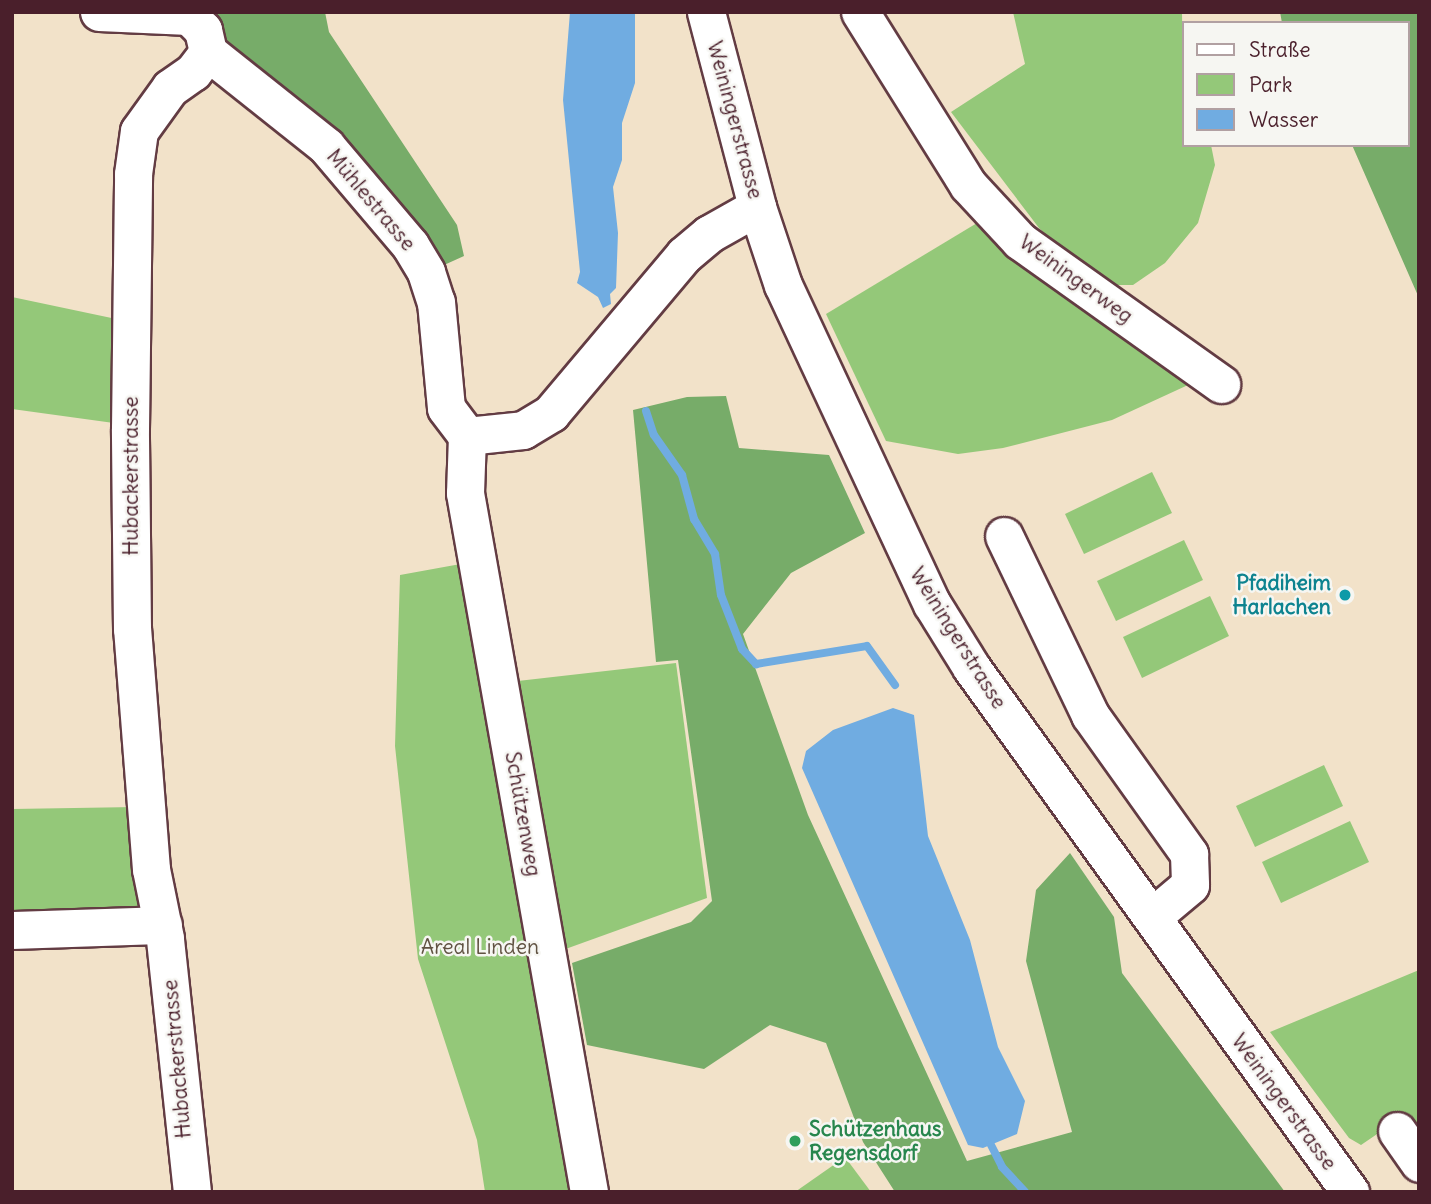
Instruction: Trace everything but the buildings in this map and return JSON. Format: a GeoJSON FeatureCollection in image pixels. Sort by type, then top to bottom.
{"type":"FeatureCollection","features":[{"type":"Feature","properties":{"kind":"street","name":"Mühlestrasse"},"geometry":{"type":"LineString","coordinates":[[99,12],[189,16],[203,30],[208,52],[326,146],[410,245],[436,302],[446,408],[467,436]]}},
{"type":"Feature","properties":{"kind":"street","name":"Weiningerstrasse"},"geometry":{"type":"LineString","coordinates":[[706,12],[757,207],[793,308],[932,604],[971,667],[1350,1192]]}},
{"type":"Feature","properties":{"kind":"street","name":"Weiningerweg"},"geometry":{"type":"LineString","coordinates":[[860,12],[968,185],[1020,241],[1221,384]]}},
{"type":"Feature","properties":{"kind":"street","name":"Hubackerstrasse"},"geometry":{"type":"LineString","coordinates":[[192,1192],[163,925],[151,869],[132,629],[133,174],[139,131],[170,88],[193,72],[208,52]]}},
{"type":"Feature","properties":{"kind":"street"},"geometry":{"type":"LineString","coordinates":[[467,436],[523,430],[551,413],[684,255],[709,234],[757,207]]}},
{"type":"Feature","properties":{"kind":"street","name":"Schützenweg"},"geometry":{"type":"LineString","coordinates":[[467,436],[465,492],[589,1192]]}},
{"type":"Feature","properties":{"kind":"street"},"geometry":{"type":"LineString","coordinates":[[1004,536],[1090,715],[1189,854],[1190,885],[1152,917]]}},
{"type":"Feature","properties":{"kind":"street"},"geometry":{"type":"LineString","coordinates":[[12,930],[163,925]]}},
{"type":"Feature","properties":{"kind":"street"},"geometry":{"type":"LineString","coordinates":[[1396,1131],[1419,1163]]}},
{"type":"Feature","properties":{"kind":"green space"},"geometry":{"type":"Polygon","coordinates":[[[210,12],[325,12],[329,32],[457,225],[464,256],[433,270],[224,54],[224,35],[210,12]]]}},
{"type":"Feature","properties":{"kind":"green space"},"geometry":{"type":"Polygon","coordinates":[[[1013,12],[1182,12],[1182,147],[1211,147],[1215,165],[1198,223],[1165,263],[1133,285],[1104,285],[1072,260],[1039,228],[951,112],[1025,64],[1013,12]]]}},
{"type":"Feature","properties":{"kind":"green space"},"geometry":{"type":"Polygon","coordinates":[[[1280,12],[1419,12],[1419,298],[1353,147],[1410,147],[1410,21],[1282,21],[1280,12]]]}},
{"type":"Feature","properties":{"kind":"green space"},"geometry":{"type":"Polygon","coordinates":[[[987,217],[1188,385],[1112,420],[1003,448],[958,454],[886,441],[826,314],[987,217]]]}},
{"type":"Feature","properties":{"kind":"green space"},"geometry":{"type":"Polygon","coordinates":[[[12,297],[121,320],[121,424],[12,409],[12,297]]]}},
{"type":"Feature","properties":{"kind":"green space"},"geometry":{"type":"Polygon","coordinates":[[[726,396],[739,448],[829,455],[865,533],[791,573],[743,634],[808,815],[967,1161],[1072,1132],[1026,961],[1036,890],[1070,853],[1114,917],[1122,973],[1285,1192],[895,1192],[863,1142],[826,1043],[770,1025],[704,1069],[587,1045],[572,963],[691,922],[712,901],[678,660],[656,662],[633,410],[687,397],[726,396]]]}},
{"type":"Feature","properties":{"kind":"green space"},"geometry":{"type":"Polygon","coordinates":[[[1152,472],[1172,513],[1084,554],[1065,514],[1152,472]]]}},
{"type":"Feature","properties":{"kind":"green space"},"geometry":{"type":"Polygon","coordinates":[[[1184,540],[1203,580],[1116,621],[1097,581],[1184,540]]]}},
{"type":"Feature","properties":{"kind":"green space","name":"Areal Linden"},"geometry":{"type":"Polygon","coordinates":[[[477,561],[583,1192],[485,1192],[477,1140],[418,959],[395,746],[400,575],[477,561]]]}},
{"type":"Feature","properties":{"kind":"green space"},"geometry":{"type":"Polygon","coordinates":[[[1210,596],[1229,636],[1142,678],[1123,637],[1210,596]]]}},
{"type":"Feature","properties":{"kind":"green space","name":"Areal Linden"},"geometry":{"type":"Polygon","coordinates":[[[676,663],[707,898],[560,951],[509,682],[676,663]]]}},
{"type":"Feature","properties":{"kind":"green space"},"geometry":{"type":"Polygon","coordinates":[[[1324,765],[1343,806],[1255,847],[1236,806],[1324,765]]]}},
{"type":"Feature","properties":{"kind":"green space"},"geometry":{"type":"Polygon","coordinates":[[[136,807],[147,918],[14,923],[12,809],[136,807]]]}},
{"type":"Feature","properties":{"kind":"green space"},"geometry":{"type":"Polygon","coordinates":[[[1350,821],[1369,862],[1281,903],[1262,862],[1350,821]]]}},
{"type":"Feature","properties":{"kind":"green space"},"geometry":{"type":"Polygon","coordinates":[[[1419,970],[1419,1142],[1386,1128],[1361,1145],[1349,1138],[1270,1032],[1419,970]]]}},
{"type":"Feature","properties":{"kind":"green space"},"geometry":{"type":"Polygon","coordinates":[[[845,1157],[871,1192],[795,1192],[845,1157]]]}},
{"type":"Feature","properties":{"kind":"water"},"geometry":{"type":"Polygon","coordinates":[[[570,12],[635,12],[635,83],[622,123],[622,160],[613,187],[618,233],[616,288],[610,294],[611,304],[603,308],[598,297],[577,283],[580,272],[563,100],[570,12]]]}},
{"type":"Feature","properties":{"kind":"water"},"geometry":{"type":"Polygon","coordinates":[[[893,708],[914,715],[928,836],[970,940],[998,1047],[1025,1101],[1017,1134],[983,1148],[968,1145],[802,768],[806,751],[833,730],[893,708]]]}},
{"type":"Feature","properties":{"kind":"waterway"},"geometry":{"type":"LineString","coordinates":[[646,411],[654,435],[682,475],[694,519],[715,554],[721,595],[742,649],[756,664],[867,646],[895,685]]}},
{"type":"Feature","properties":{"kind":"waterway"},"geometry":{"type":"LineString","coordinates":[[991,1145],[1002,1167],[1025,1192]]}},
{"type":"Feature","properties":{"kind":"place","name":"Pfadiheim Harlachen"},"geometry":{"type":"Point","coordinates":[1345,595]}},
{"type":"Feature","properties":{"kind":"place","name":"Schützenhaus Regensdorf"},"geometry":{"type":"Point","coordinates":[795,1141]}}]}
